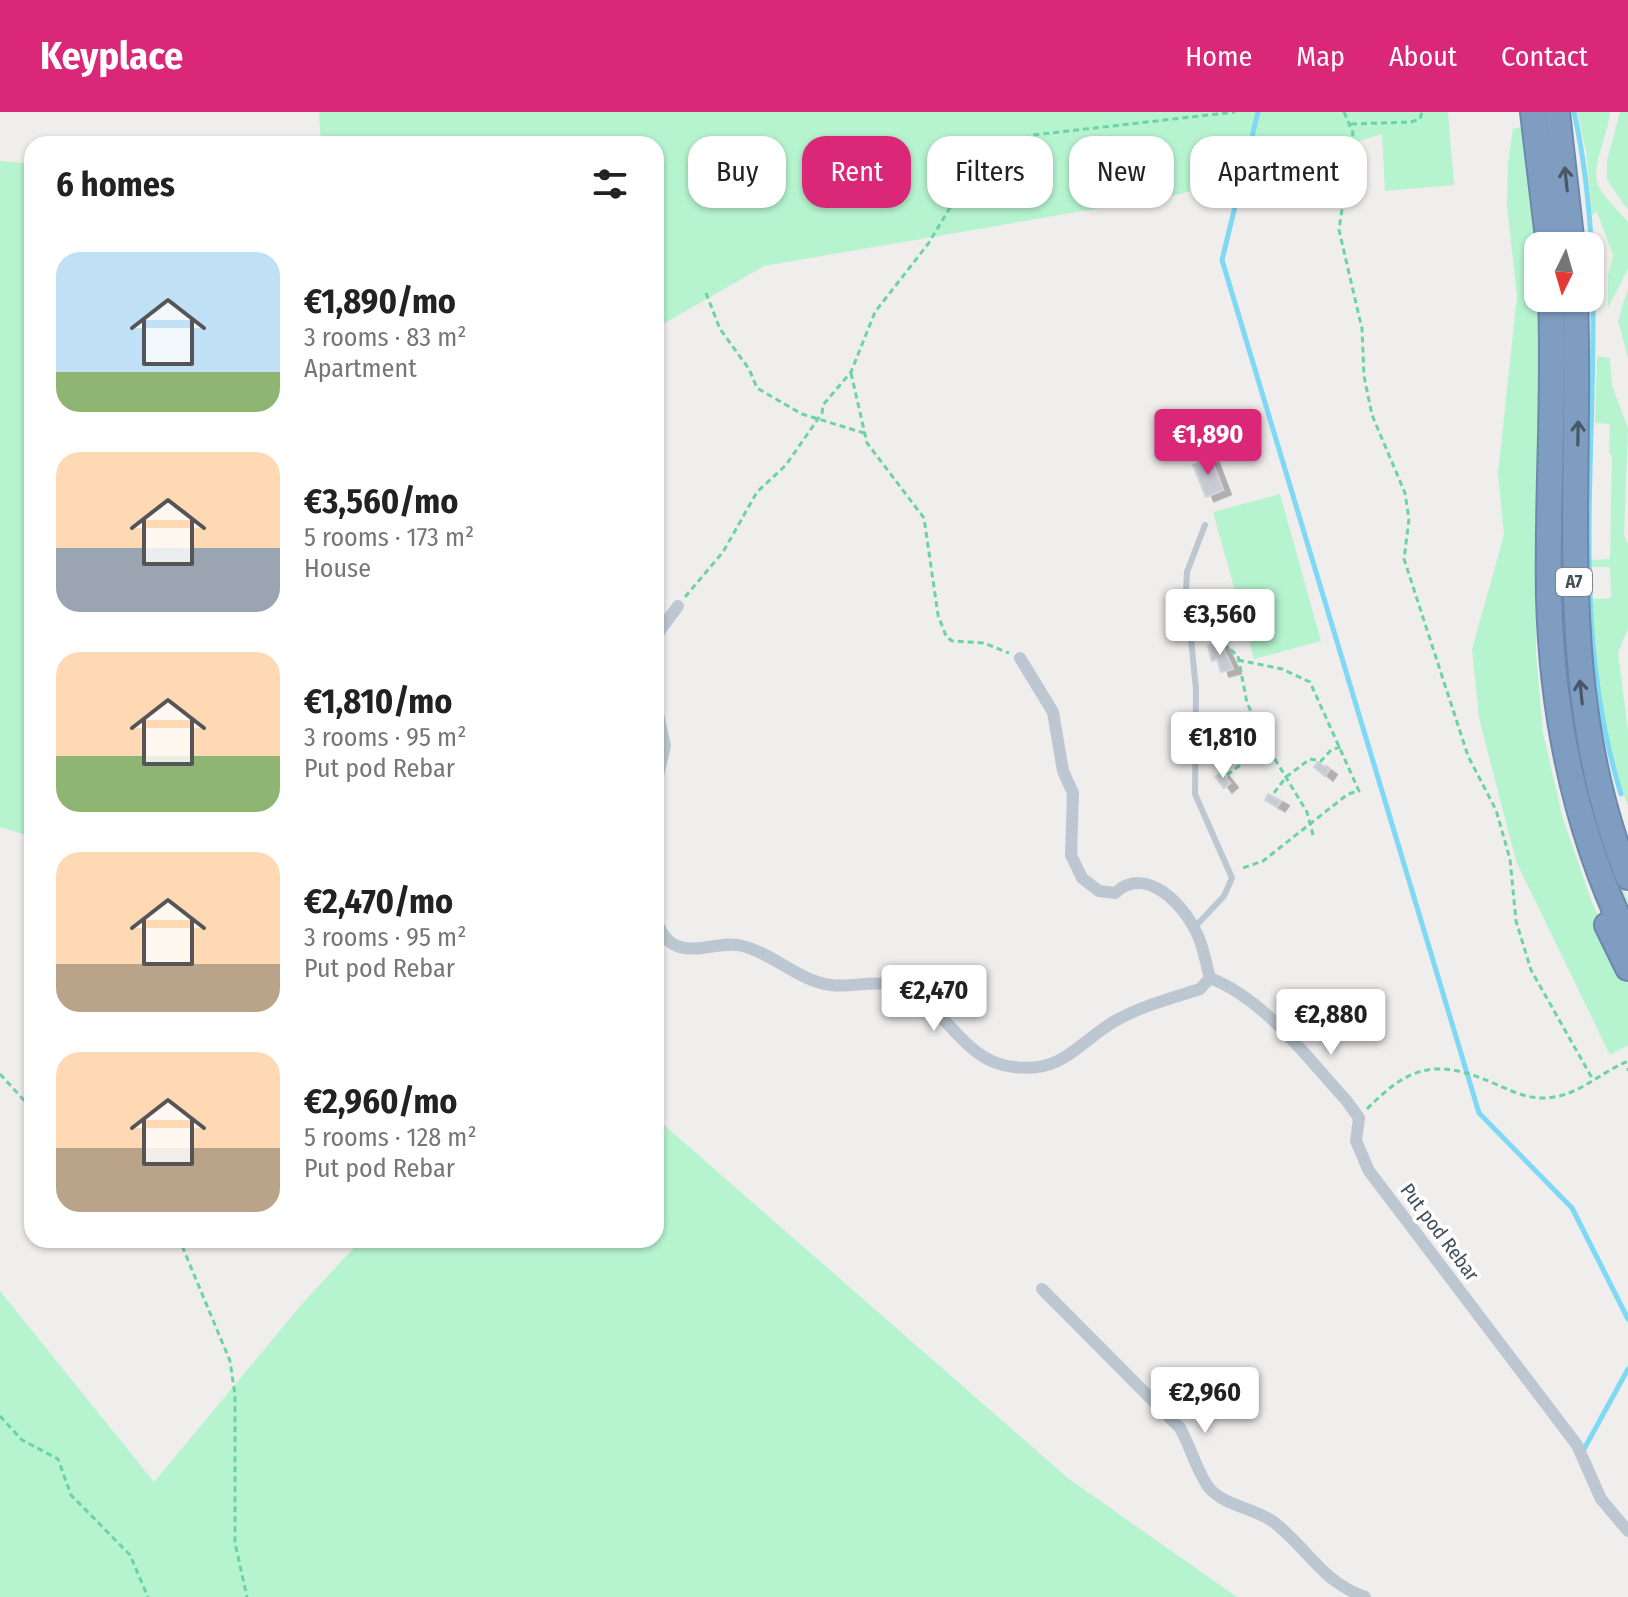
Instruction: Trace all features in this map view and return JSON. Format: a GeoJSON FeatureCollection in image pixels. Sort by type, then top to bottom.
{"type":"FeatureCollection","features":[{"type":"Feature","properties":{"kind":"highway"},"geometry":{"type":"LineString","coordinates":[[1533,112],[1547,232]]}},
{"type":"Feature","properties":{"kind":"highway"},"geometry":{"type":"LineString","coordinates":[[1557,112],[1570,232]]}},
{"type":"Feature","properties":{"kind":"highway","name":"A7"},"geometry":{"type":"LineString","coordinates":[[1551,312],[1551,644],[1559,718],[1576,799],[1603,881],[1628,939]]}},
{"type":"Feature","properties":{"kind":"highway","name":"A7"},"geometry":{"type":"LineString","coordinates":[[1576,312],[1579,394],[1574,596],[1585,721],[1594,769],[1628,877]]}},
{"type":"Feature","properties":{"kind":"highway"},"geometry":{"type":"LineString","coordinates":[[1551,644],[1545,700],[1564,805],[1589,883],[1628,968]]}},
{"type":"Feature","properties":{"kind":"highway"},"geometry":{"type":"LineString","coordinates":[[1594,769],[1610,796],[1628,843]]}},
{"type":"Feature","properties":{"kind":"street"},"geometry":{"type":"LineString","coordinates":[[664,625],[678,606]]}},
{"type":"Feature","properties":{"kind":"street"},"geometry":{"type":"LineString","coordinates":[[1020,658],[1053,712],[1063,771],[1073,793],[1071,855],[1082,878],[1099,891],[1115,893],[1125,883],[1140,881],[1156,887],[1186,912],[1210,978],[1253,1004],[1290,1039],[1359,1118]]}},
{"type":"Feature","properties":{"kind":"street"},"geometry":{"type":"LineString","coordinates":[[664,935],[675,945],[691,949],[738,944],[832,986],[892,985],[917,997],[946,1018],[977,1056],[1013,1067],[1048,1066],[1071,1056],[1112,1022],[1200,989],[1210,978]]}},
{"type":"Feature","properties":{"kind":"street","name":"Put pod Rebar"},"geometry":{"type":"LineString","coordinates":[[1359,1118],[1356,1141],[1369,1171],[1577,1445],[1601,1499],[1628,1531]]}},
{"type":"Feature","properties":{"kind":"street"},"geometry":{"type":"LineString","coordinates":[[1042,1289],[1108,1359],[1180,1428],[1194,1451],[1206,1485],[1219,1498],[1274,1522],[1331,1581],[1346,1591],[1365,1597]]}},
{"type":"Feature","properties":{"kind":"lane"},"geometry":{"type":"LineString","coordinates":[[1194,928],[1224,896],[1231,883],[1232,871],[1195,794],[1196,689],[1187,572],[1205,525]]}},
{"type":"Feature","properties":{"kind":"lane"},"geometry":{"type":"LineString","coordinates":[[1189,627],[1203,621]]}},
{"type":"Feature","properties":{"kind":"path"},"geometry":{"type":"LineString","coordinates":[[678,606],[723,552],[757,492],[786,465],[819,418],[823,405],[851,372],[875,312],[928,244],[974,168],[999,150],[1033,135],[1235,112]]}},
{"type":"Feature","properties":{"kind":"path"},"geometry":{"type":"LineString","coordinates":[[1344,112],[1351,124],[1351,153],[1339,230],[1362,329],[1364,376],[1372,415],[1405,493],[1409,519],[1404,559],[1468,756],[1496,810],[1510,859],[1516,921],[1531,970],[1592,1078]]}},
{"type":"Feature","properties":{"kind":"path"},"geometry":{"type":"LineString","coordinates":[[1351,124],[1411,122],[1420,119],[1422,112]]}},
{"type":"Feature","properties":{"kind":"path"},"geometry":{"type":"LineString","coordinates":[[706,293],[720,329],[749,369],[757,388],[802,414],[864,433]]}},
{"type":"Feature","properties":{"kind":"path"},"geometry":{"type":"LineString","coordinates":[[851,372],[867,443],[924,518],[938,615],[946,636],[961,644],[984,643],[1020,658]]}},
{"type":"Feature","properties":{"kind":"path"},"geometry":{"type":"LineString","coordinates":[[1203,621],[1234,650],[1247,703],[1267,745],[1307,812],[1313,835]]}},
{"type":"Feature","properties":{"kind":"path"},"geometry":{"type":"LineString","coordinates":[[1232,871],[1263,861],[1348,794],[1359,791],[1310,682],[1282,669],[1238,660]]}},
{"type":"Feature","properties":{"kind":"path"},"geometry":{"type":"LineString","coordinates":[[1227,775],[1267,745]]}},
{"type":"Feature","properties":{"kind":"path"},"geometry":{"type":"LineString","coordinates":[[1274,793],[1286,777],[1314,757],[1321,761],[1331,750],[1341,747]]}},
{"type":"Feature","properties":{"kind":"path"},"geometry":{"type":"LineString","coordinates":[[1359,1118],[1395,1080],[1439,1067],[1458,1070],[1519,1095],[1541,1098],[1562,1097],[1580,1090],[1592,1078],[1628,1061]]}},
{"type":"Feature","properties":{"kind":"path"},"geometry":{"type":"LineString","coordinates":[[0,1074],[24,1100]]}},
{"type":"Feature","properties":{"kind":"path"},"geometry":{"type":"LineString","coordinates":[[183,1248],[230,1361],[235,1395],[235,1543],[247,1597]]}},
{"type":"Feature","properties":{"kind":"path"},"geometry":{"type":"LineString","coordinates":[[0,1416],[22,1440],[58,1459],[62,1479],[76,1501],[130,1555],[148,1597]]}},
{"type":"Feature","properties":{"kind":"green space"},"geometry":{"type":"Polygon","coordinates":[[[319,112],[1448,112],[1454,185],[1385,191],[1382,134],[1367,138],[1367,136],[1190,136],[1190,191],[1174,195],[1174,136],[1069,136],[1069,208],[1100,208],[764,266],[664,323],[664,136],[320,136],[319,112]]]}},
{"type":"Feature","properties":{"kind":"green space"},"geometry":{"type":"Polygon","coordinates":[[[1577,112],[1610,112],[1596,171],[1597,180],[1605,196],[1628,222],[1628,269],[1608,308],[1608,276],[1613,255],[1597,212],[1592,215],[1586,151],[1577,112]]]}},
{"type":"Feature","properties":{"kind":"green space"},"geometry":{"type":"Polygon","coordinates":[[[1620,112],[1628,112],[1628,210],[1607,180],[1607,161],[1620,112]]]}},
{"type":"Feature","properties":{"kind":"green space"},"geometry":{"type":"Polygon","coordinates":[[[1523,127],[1536,232],[1524,232],[1524,312],[1541,312],[1536,653],[1543,733],[1563,819],[1593,905],[1628,980],[1628,1045],[1610,1055],[1516,861],[1479,718],[1472,649],[1504,535],[1498,474],[1517,296],[1507,207],[1508,162],[1513,129],[1523,127]]]}},
{"type":"Feature","properties":{"kind":"green space"},"geometry":{"type":"Polygon","coordinates":[[[0,161],[24,163],[24,834],[0,827],[0,161]]]}},
{"type":"Feature","properties":{"kind":"green space"},"geometry":{"type":"Polygon","coordinates":[[[1628,288],[1628,358],[1618,321],[1628,288]]]}},
{"type":"Feature","properties":{"kind":"green space"},"geometry":{"type":"Polygon","coordinates":[[[1597,356],[1610,358],[1612,386],[1628,428],[1624,535],[1628,544],[1628,629],[1618,652],[1628,731],[1628,806],[1606,730],[1595,652],[1592,599],[1611,598],[1610,567],[1591,567],[1592,560],[1610,559],[1612,455],[1609,454],[1610,424],[1595,423],[1597,356]]]}},
{"type":"Feature","properties":{"kind":"green space"},"geometry":{"type":"Polygon","coordinates":[[[1280,494],[1321,641],[1254,659],[1213,512],[1280,494]]]}},
{"type":"Feature","properties":{"kind":"green space"},"geometry":{"type":"Polygon","coordinates":[[[1562,519],[1574,710],[1581,751],[1617,874],[1628,901],[1628,913],[1591,811],[1576,748],[1563,635],[1559,521],[1562,519]]]}},
{"type":"Feature","properties":{"kind":"green space"},"geometry":{"type":"Polygon","coordinates":[[[664,1125],[1069,1479],[1237,1597],[0,1597],[0,1291],[154,1482],[302,1304],[354,1248],[664,1248],[664,1125]]]}},
{"type":"Feature","properties":{"kind":"building"},"geometry":{"type":"Polygon","coordinates":[[[1211,458],[1223,490],[1206,497],[1193,465],[1211,458]]]}},
{"type":"Feature","properties":{"kind":"building"},"geometry":{"type":"Polygon","coordinates":[[[1220,642],[1233,669],[1221,672],[1217,659],[1212,661],[1208,646],[1220,642]]]}},
{"type":"Feature","properties":{"kind":"building"},"geometry":{"type":"Polygon","coordinates":[[[1318,762],[1329,770],[1325,776],[1314,767],[1318,762]]]}},
{"type":"Feature","properties":{"kind":"building"},"geometry":{"type":"Polygon","coordinates":[[[1221,772],[1230,783],[1224,788],[1216,777],[1221,772]]]}},
{"type":"Feature","properties":{"kind":"building"},"geometry":{"type":"Polygon","coordinates":[[[1268,794],[1281,801],[1277,807],[1265,800],[1268,794]]]}},
{"type":"Feature","properties":{"kind":"waterway"},"geometry":{"type":"LineString","coordinates":[[1258,112],[1222,260],[1479,1113],[1572,1208],[1628,1319]]}},
{"type":"Feature","properties":{"kind":"waterway"},"geometry":{"type":"LineString","coordinates":[[1574,112],[1588,197],[1593,282],[1589,540],[1592,625],[1601,710],[1621,794]]}},
{"type":"Feature","properties":{"kind":"waterway"},"geometry":{"type":"LineString","coordinates":[[1583,1451],[1628,1369]]}}]}
